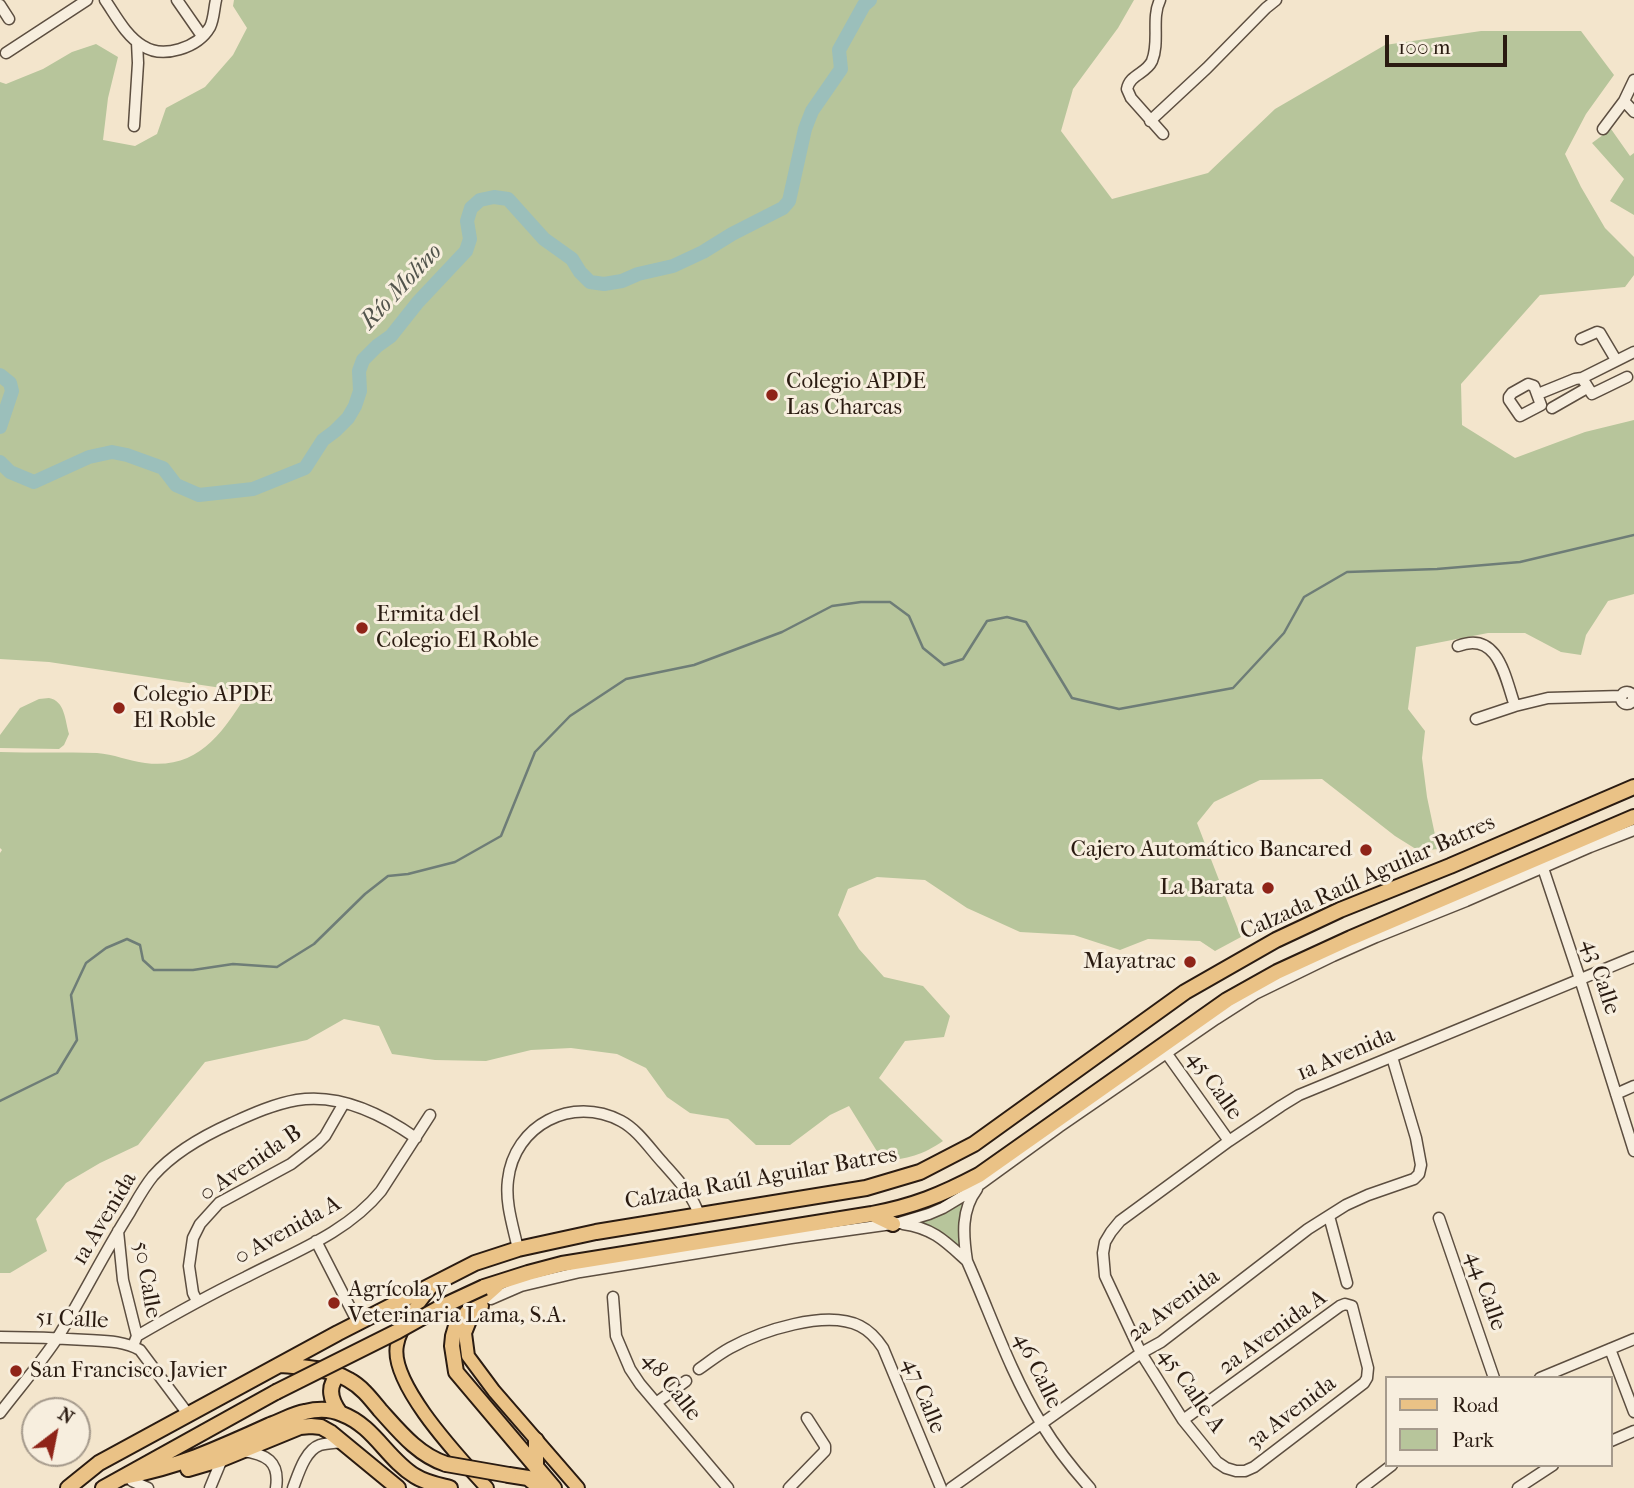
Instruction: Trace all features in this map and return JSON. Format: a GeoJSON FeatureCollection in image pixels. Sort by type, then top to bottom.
{"type":"FeatureCollection","features":[{"type":"Feature","properties":{"kind":"highway","name":"Calzada Raúl Aguilar Batres"},"geometry":{"type":"LineString","coordinates":[[68,1488],[99,1463],[475,1263],[518,1249],[596,1232],[866,1188],[920,1172],[974,1144],[1185,992],[1276,940],[1340,910],[1634,787]]}},
{"type":"Feature","properties":{"kind":"highway","name":"Calzada Raúl Aguilar Batres"},"geometry":{"type":"LineString","coordinates":[[118,1482],[276,1392],[441,1307],[481,1301],[501,1282],[599,1257],[907,1207],[946,1192],[979,1175],[1227,1000],[1277,972],[1324,950],[1541,862],[1634,817]]}},
{"type":"Feature","properties":{"kind":"highway"},"geometry":{"type":"LineString","coordinates":[[1324,950],[1376,937]]}},
{"type":"Feature","properties":{"kind":"highway"},"geometry":{"type":"LineString","coordinates":[[872,1214],[896,1224]]}},
{"type":"Feature","properties":{"kind":"highway"},"geometry":{"type":"LineString","coordinates":[[501,1282],[459,1321],[454,1331],[452,1352],[456,1372],[554,1488]]}},
{"type":"Feature","properties":{"kind":"highway"},"geometry":{"type":"LineString","coordinates":[[281,1365],[311,1368],[350,1380],[410,1443],[431,1458],[446,1464],[528,1478],[540,1488]]}},
{"type":"Feature","properties":{"kind":"highway"},"geometry":{"type":"LineString","coordinates":[[340,1376],[333,1382],[331,1391],[333,1403],[340,1413]]}},
{"type":"Feature","properties":{"kind":"highway"},"geometry":{"type":"LineString","coordinates":[[118,1482],[198,1456],[301,1412],[323,1410],[340,1413],[362,1424],[415,1476],[450,1488]]}},
{"type":"Feature","properties":{"kind":"highway"},"geometry":{"type":"LineString","coordinates":[[118,1482],[175,1472],[222,1459],[305,1426],[321,1427],[398,1488]]}},
{"type":"Feature","properties":{"kind":"highway"},"geometry":{"type":"LineString","coordinates":[[536,1440],[536,1466]]}},
{"type":"Feature","properties":{"kind":"main road"},"geometry":{"type":"LineString","coordinates":[[435,1283],[415,1308],[400,1337],[396,1349],[398,1363],[424,1413],[487,1488]]}},
{"type":"Feature","properties":{"kind":"main road"},"geometry":{"type":"LineString","coordinates":[[481,1301],[465,1333],[468,1356],[494,1391],[578,1488]]}},
{"type":"Feature","properties":{"kind":"street"},"geometry":{"type":"LineString","coordinates":[[6,53],[88,0]]}},
{"type":"Feature","properties":{"kind":"street"},"geometry":{"type":"LineString","coordinates":[[105,0],[137,42],[160,52],[190,46],[202,36],[210,26],[216,0]]}},
{"type":"Feature","properties":{"kind":"street"},"geometry":{"type":"LineString","coordinates":[[177,0],[202,36]]}},
{"type":"Feature","properties":{"kind":"street"},"geometry":{"type":"LineString","coordinates":[[1160,0],[1153,58],[1145,70],[1129,80],[1127,88],[1131,98],[1163,134]]}},
{"type":"Feature","properties":{"kind":"street"},"geometry":{"type":"LineString","coordinates":[[1150,121],[1276,0]]}},
{"type":"Feature","properties":{"kind":"street"},"geometry":{"type":"LineString","coordinates":[[0,5],[9,19]]}},
{"type":"Feature","properties":{"kind":"street"},"geometry":{"type":"LineString","coordinates":[[134,127],[137,42]]}},
{"type":"Feature","properties":{"kind":"street"},"geometry":{"type":"LineString","coordinates":[[1603,129],[1634,80]]}},
{"type":"Feature","properties":{"kind":"street"},"geometry":{"type":"LineString","coordinates":[[1623,101],[1634,112]]}},
{"type":"Feature","properties":{"kind":"street"},"geometry":{"type":"LineString","coordinates":[[1581,339],[1600,332],[1616,360]]}},
{"type":"Feature","properties":{"kind":"street"},"geometry":{"type":"LineString","coordinates":[[1538,394],[1582,378],[1634,352]]}},
{"type":"Feature","properties":{"kind":"street"},"geometry":{"type":"LineString","coordinates":[[1582,378],[1590,393],[1595,394],[1627,377]]}},
{"type":"Feature","properties":{"kind":"street"},"geometry":{"type":"LineString","coordinates":[[1552,408],[1587,388]]}},
{"type":"Feature","properties":{"kind":"street"},"geometry":{"type":"LineString","coordinates":[[1458,646],[1478,642],[1492,650],[1515,705]]}},
{"type":"Feature","properties":{"kind":"street"},"geometry":{"type":"LineString","coordinates":[[1476,719],[1515,705],[1548,698],[1629,696],[1634,716]]}},
{"type":"Feature","properties":{"kind":"street"},"geometry":{"type":"LineString","coordinates":[[481,1301],[537,1281],[604,1268],[918,1219],[943,1208],[982,1183],[1059,1127],[1255,994],[1376,937],[1466,901],[1541,862],[1634,831]]}},
{"type":"Feature","properties":{"kind":"street","name":"43 Calle"},"geometry":{"type":"LineString","coordinates":[[1541,862],[1634,1151]]}},
{"type":"Feature","properties":{"kind":"street","name":"1a Avenida"},"geometry":{"type":"LineString","coordinates":[[1105,1242],[1120,1221],[1229,1141],[1299,1095],[1634,957]]}},
{"type":"Feature","properties":{"kind":"street","name":"45 Calle"},"geometry":{"type":"LineString","coordinates":[[1167,1054],[1229,1141]]}},
{"type":"Feature","properties":{"kind":"street","name":"2a Avenida"},"geometry":{"type":"LineString","coordinates":[[951,1488],[1141,1353],[1161,1342],[1308,1229],[1346,1205],[1413,1179],[1419,1174],[1421,1165],[1416,1138],[1392,1057]]}},
{"type":"Feature","properties":{"kind":"street"},"geometry":{"type":"LineString","coordinates":[[1616,1094],[1634,1086]]}},
{"type":"Feature","properties":{"kind":"street","name":"1a Avenida"},"geometry":{"type":"LineString","coordinates":[[0,1413],[57,1338],[151,1178],[195,1141],[247,1116],[290,1101],[308,1098],[344,1103],[371,1111],[416,1138]]}},
{"type":"Feature","properties":{"kind":"street","name":"0 Avenida B"},"geometry":{"type":"LineString","coordinates":[[197,1301],[193,1293],[189,1266],[193,1238],[200,1224],[219,1203],[291,1164],[318,1143],[344,1103]]}},
{"type":"Feature","properties":{"kind":"street"},"geometry":{"type":"LineString","coordinates":[[518,1249],[508,1203],[511,1164],[524,1139],[534,1128],[544,1121],[566,1114],[596,1113],[627,1124],[674,1175],[695,1202],[699,1215]]}},
{"type":"Feature","properties":{"kind":"street","name":"0 Avenida A"},"geometry":{"type":"LineString","coordinates":[[137,1344],[197,1301],[343,1226],[373,1202],[430,1115]]}},
{"type":"Feature","properties":{"kind":"street","name":"46 Calle"},"geometry":{"type":"LineString","coordinates":[[982,1183],[971,1198],[965,1215],[964,1244],[967,1261],[1024,1393],[1041,1424],[1090,1488]]}},
{"type":"Feature","properties":{"kind":"street"},"geometry":{"type":"LineString","coordinates":[[1329,1216],[1347,1283]]}},
{"type":"Feature","properties":{"kind":"street","name":"44 Calle"},"geometry":{"type":"LineString","coordinates":[[1439,1218],[1493,1376]]}},
{"type":"Feature","properties":{"kind":"street","name":"46 Calle"},"geometry":{"type":"LineString","coordinates":[[896,1224],[935,1233],[967,1261]]}},
{"type":"Feature","properties":{"kind":"street","name":"50 Calle"},"geometry":{"type":"LineString","coordinates":[[118,1231],[123,1280],[137,1344],[188,1414]]}},
{"type":"Feature","properties":{"kind":"street"},"geometry":{"type":"LineString","coordinates":[[316,1241],[358,1323]]}},
{"type":"Feature","properties":{"kind":"street","name":"45 Calle A"},"geometry":{"type":"LineString","coordinates":[[1105,1242],[1102,1253],[1105,1276],[1141,1353],[1183,1420],[1217,1462],[1236,1471]]}},
{"type":"Feature","properties":{"kind":"street","name":"48 Calle"},"geometry":{"type":"LineString","coordinates":[[613,1297],[616,1336],[630,1369],[728,1488]]}},
{"type":"Feature","properties":{"kind":"street","name":"2a Avenida A"},"geometry":{"type":"LineString","coordinates":[[1183,1420],[1340,1306],[1352,1306]]}},
{"type":"Feature","properties":{"kind":"street","name":"3a Avenida"},"geometry":{"type":"LineString","coordinates":[[1236,1471],[1245,1471],[1254,1466],[1359,1388],[1367,1378],[1368,1368],[1352,1306]]}},
{"type":"Feature","properties":{"kind":"street","name":"47 Calle"},"geometry":{"type":"LineString","coordinates":[[699,1369],[731,1347],[780,1328],[835,1320],[860,1326],[883,1348],[941,1488]]}},
{"type":"Feature","properties":{"kind":"street","name":"51 Calle"},"geometry":{"type":"LineString","coordinates":[[0,1337],[137,1344]]}},
{"type":"Feature","properties":{"kind":"street"},"geometry":{"type":"LineString","coordinates":[[1545,1376],[1634,1339]]}},
{"type":"Feature","properties":{"kind":"street"},"geometry":{"type":"LineString","coordinates":[[1610,1349],[1634,1412]]}},
{"type":"Feature","properties":{"kind":"street"},"geometry":{"type":"LineString","coordinates":[[656,1403],[686,1381]]}},
{"type":"Feature","properties":{"kind":"street"},"geometry":{"type":"LineString","coordinates":[[789,1488],[825,1451],[825,1446],[807,1418]]}},
{"type":"Feature","properties":{"kind":"street"},"geometry":{"type":"LineString","coordinates":[[1613,1440],[1634,1431]]}},
{"type":"Feature","properties":{"kind":"street"},"geometry":{"type":"LineString","coordinates":[[293,1488],[304,1463],[314,1449],[320,1445],[343,1442]]}},
{"type":"Feature","properties":{"kind":"street"},"geometry":{"type":"LineString","coordinates":[[242,1451],[266,1457],[277,1472],[276,1488]]}},
{"type":"Feature","properties":{"kind":"street"},"geometry":{"type":"LineString","coordinates":[[209,1488],[222,1459]]}},
{"type":"Feature","properties":{"kind":"street"},"geometry":{"type":"LineString","coordinates":[[1362,1488],[1389,1467]]}},
{"type":"Feature","properties":{"kind":"street"},"geometry":{"type":"LineString","coordinates":[[1518,1488],[1550,1467]]}},
{"type":"Feature","properties":{"kind":"street"},"geometry":{"type":"LineString","coordinates":[[118,1482],[148,1488]]}},
{"type":"Feature","properties":{"kind":"green space"},"geometry":{"type":"Polygon","coordinates":[[[234,0],[1134,0],[1118,28],[1073,89],[1061,131],[1112,199],[1208,173],[1275,109],[1385,45],[1481,31],[1581,31],[1614,75],[1586,114],[1565,154],[1605,228],[1634,257],[1634,275],[1625,287],[1540,295],[1461,384],[1462,425],[1515,458],[1585,432],[1634,420],[1634,594],[1608,601],[1586,635],[1581,655],[1561,652],[1525,633],[1488,633],[1416,647],[1408,709],[1425,731],[1422,758],[1438,849],[1419,851],[1395,836],[1322,779],[1260,780],[1214,802],[1197,823],[1241,937],[1215,951],[1200,941],[1148,939],[1120,950],[1074,935],[1020,932],[967,908],[925,880],[877,877],[848,889],[838,915],[859,949],[884,977],[923,986],[950,1016],[944,1037],[905,1041],[879,1078],[943,1141],[922,1153],[883,1161],[849,1106],[830,1115],[790,1145],[756,1145],[728,1119],[690,1113],[667,1097],[646,1068],[617,1054],[571,1048],[531,1050],[486,1061],[435,1060],[392,1054],[379,1026],[344,1019],[307,1040],[205,1062],[138,1145],[66,1183],[36,1219],[47,1251],[10,1273],[0,1273],[0,752],[97,753],[145,763],[180,761],[207,746],[229,721],[248,692],[49,662],[0,659],[0,82],[6,84],[43,69],[72,52],[96,44],[118,57],[108,98],[103,140],[135,146],[157,134],[166,108],[205,87],[233,55],[247,28],[233,6],[234,0]]]}},
{"type":"Feature","properties":{"kind":"green space"},"geometry":{"type":"Polygon","coordinates":[[[1611,129],[1630,156],[1634,153],[1634,215],[1610,201],[1624,179],[1592,143],[1611,129]]]}},
{"type":"Feature","properties":{"kind":"green space"},"geometry":{"type":"Polygon","coordinates":[[[49,698],[58,703],[64,712],[69,734],[64,745],[59,749],[0,748],[0,735],[20,708],[39,699],[49,698]]]}},
{"type":"Feature","properties":{"kind":"green space"},"geometry":{"type":"Polygon","coordinates":[[[970,1196],[967,1261],[914,1224],[970,1196]]]}},
{"type":"Feature","properties":{"kind":"waterway","name":"Río Molino"},"geometry":{"type":"LineString","coordinates":[[0,462],[10,472],[34,482],[89,457],[112,452],[163,468],[176,485],[199,495],[253,489],[305,468],[323,440],[348,418],[355,406],[360,391],[359,371],[363,360],[391,336],[418,302],[466,251],[470,239],[467,221],[471,208],[480,200],[494,197],[508,199],[544,239],[572,259],[590,282],[604,284],[673,266],[783,208],[789,201],[805,129],[812,111],[841,69],[839,50],[864,5],[870,0]]}},
{"type":"Feature","properties":{"kind":"waterway","name":"Río Molino"},"geometry":{"type":"LineString","coordinates":[[0,375],[10,383],[12,391],[0,427]]}},
{"type":"Feature","properties":{"kind":"waterway"},"geometry":{"type":"LineString","coordinates":[[0,1101],[57,1073],[77,1040],[71,995],[86,963],[106,948],[127,939],[140,945],[143,960],[154,970],[193,970],[233,964],[277,967],[314,944],[365,894],[388,876],[408,874],[455,862],[501,836],[535,752],[570,716],[626,679],[694,665],[782,632],[832,606],[890,602],[909,616],[923,648],[944,665],[963,659],[987,621],[1007,617],[1026,622],[1072,698],[1119,709],[1233,688],[1284,633],[1304,597],[1347,572],[1437,569],[1520,562],[1634,535]]}},
{"type":"Feature","properties":{"kind":"place","name":"Colegio APDE Las Charcas"},"geometry":{"type":"Point","coordinates":[772,395]}},
{"type":"Feature","properties":{"kind":"place","name":"Ermita del Colegio El Roble"},"geometry":{"type":"Point","coordinates":[362,628]}},
{"type":"Feature","properties":{"kind":"place","name":"Colegio APDE El Roble"},"geometry":{"type":"Point","coordinates":[119,708]}},
{"type":"Feature","properties":{"kind":"place","name":"Cajero Automático Bancared"},"geometry":{"type":"Point","coordinates":[1366,850]}},
{"type":"Feature","properties":{"kind":"place","name":"La Barata"},"geometry":{"type":"Point","coordinates":[1268,888]}},
{"type":"Feature","properties":{"kind":"place","name":"Mayatrac"},"geometry":{"type":"Point","coordinates":[1190,962]}},
{"type":"Feature","properties":{"kind":"place","name":"Agrícola y Veterinaria Lama, S.A."},"geometry":{"type":"Point","coordinates":[334,1303]}},
{"type":"Feature","properties":{"kind":"place","name":"San Francisco Javier"},"geometry":{"type":"Point","coordinates":[16,1371]}}]}
